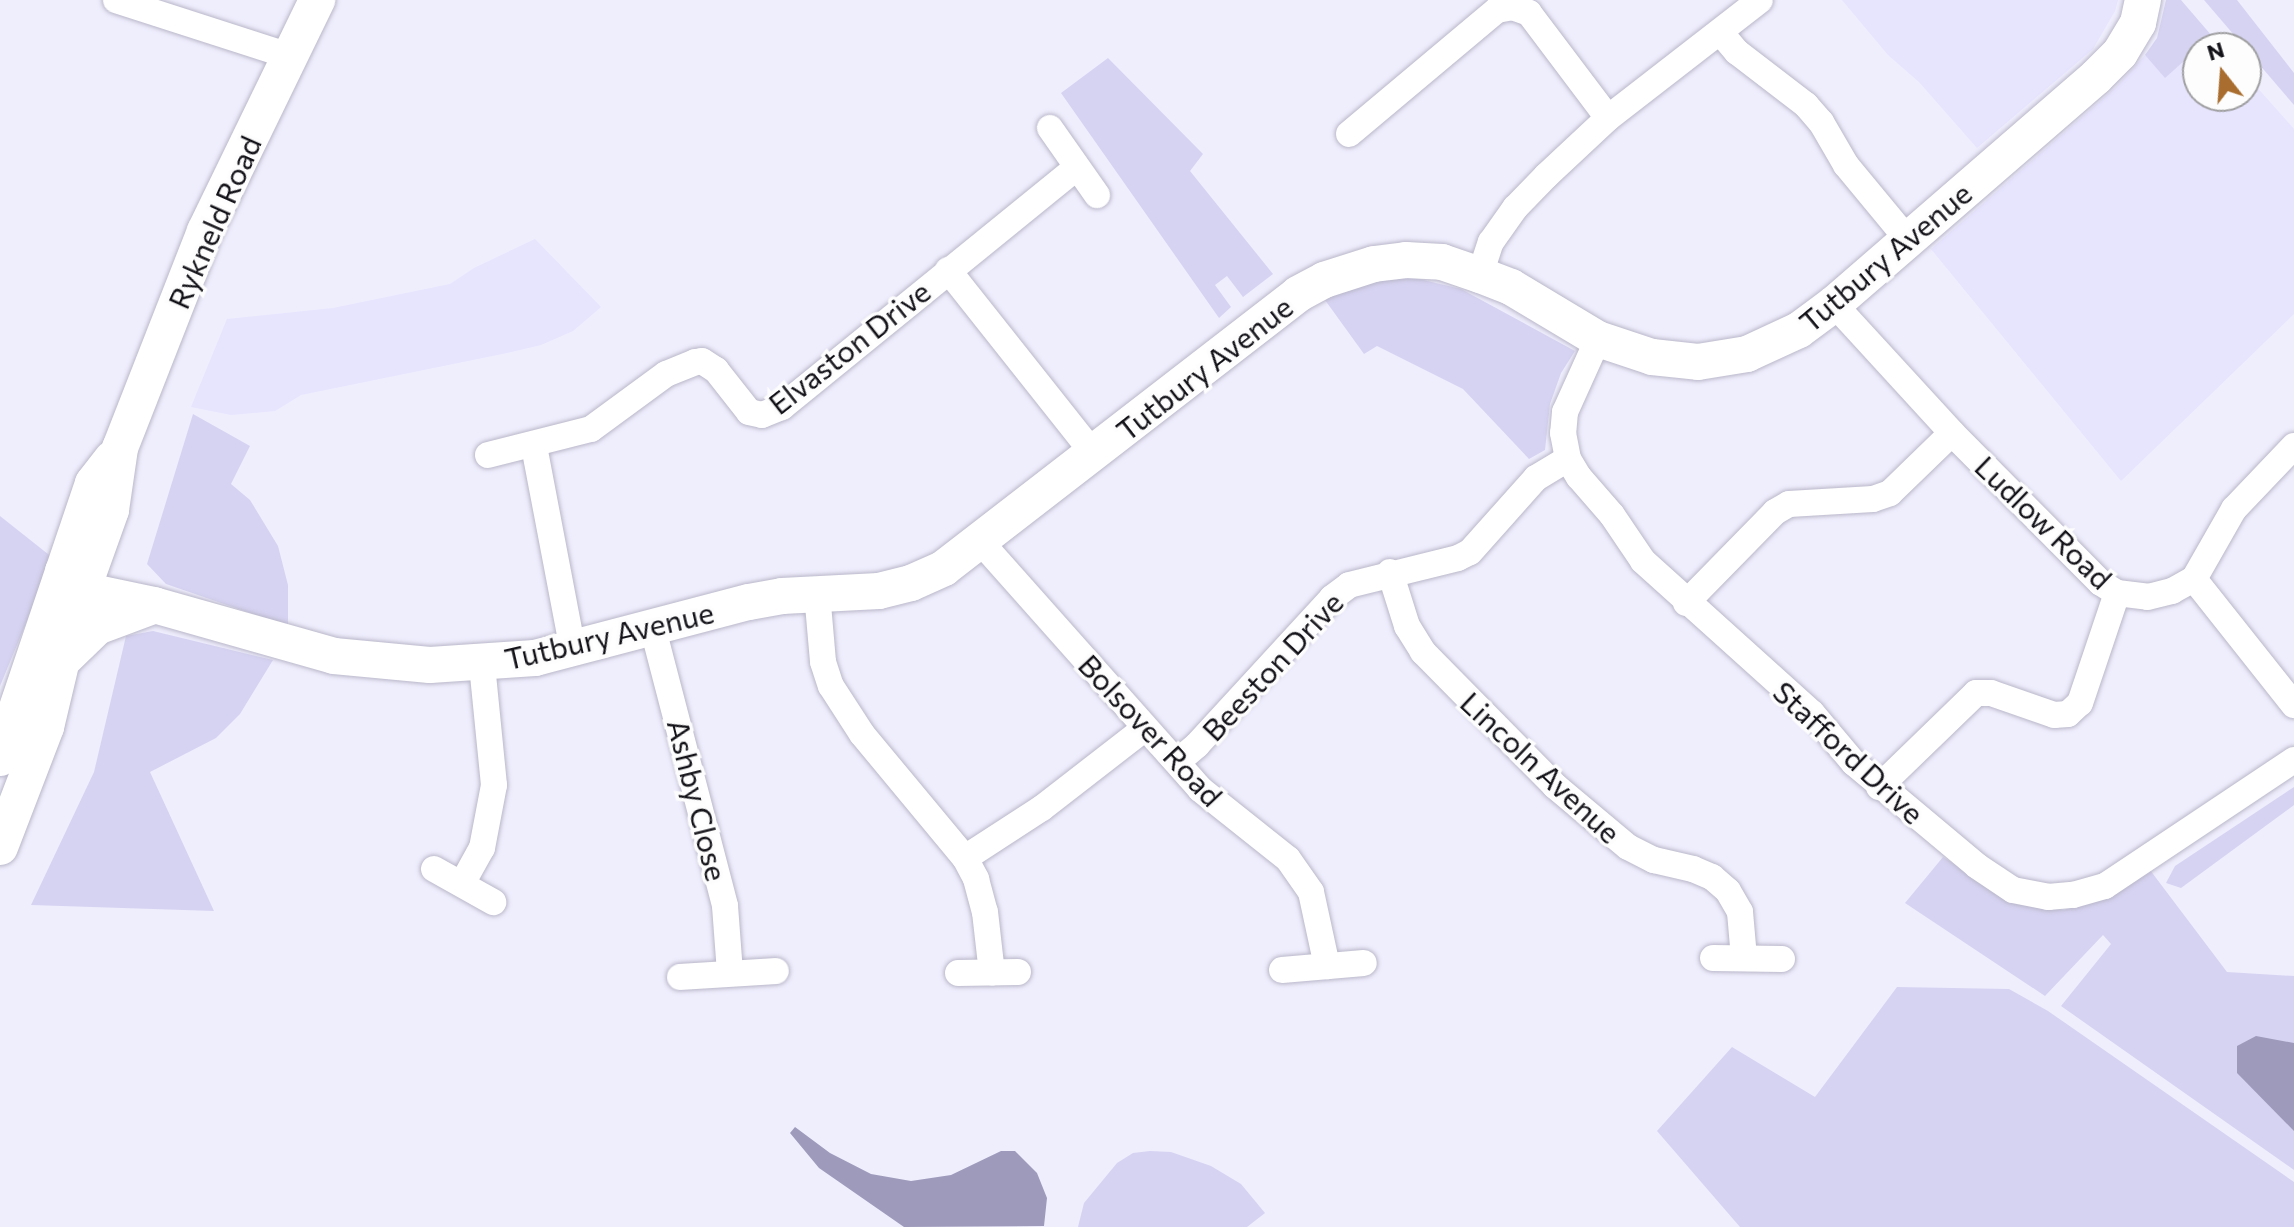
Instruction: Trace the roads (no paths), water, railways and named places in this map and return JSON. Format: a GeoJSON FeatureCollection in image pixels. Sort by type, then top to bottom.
{"type":"FeatureCollection","features":[{"type":"Feature","properties":{"kind":"street"},"geometry":{"type":"LineString","coordinates":[[116,0],[289,56]]}},
{"type":"Feature","properties":{"kind":"street","name":"Rykneld Road"},"geometry":{"type":"LineString","coordinates":[[0,758],[111,510],[120,448],[205,231],[317,0]]}},
{"type":"Feature","properties":{"kind":"street","name":"Tutbury Avenue"},"geometry":{"type":"LineString","coordinates":[[79,576],[122,577],[154,605],[334,656],[430,665],[482,664],[573,650],[749,602],[817,593],[879,591],[911,583],[944,568],[1298,294],[1324,280],[1374,264],[1406,260],[1442,262],[1511,287],[1598,339],[1652,357],[1698,362],[1747,354],[1773,345],[1834,304],[2120,53],[2138,23],[2143,0]]}},
{"type":"Feature","properties":{"kind":"street"},"geometry":{"type":"LineString","coordinates":[[1480,275],[1491,242],[1515,208],[1608,118],[1758,1]]}},
{"type":"Feature","properties":{"kind":"street"},"geometry":{"type":"LineString","coordinates":[[1349,134],[1497,10],[1512,7],[1529,13],[1608,118]]}},
{"type":"Feature","properties":{"kind":"street"},"geometry":{"type":"LineString","coordinates":[[1720,32],[1737,52],[1806,105],[1821,122],[1846,165],[1908,240]]}},
{"type":"Feature","properties":{"kind":"street"},"geometry":{"type":"LineString","coordinates":[[1050,128],[1097,195]]}},
{"type":"Feature","properties":{"kind":"street","name":"Elvaston Drive"},"geometry":{"type":"LineString","coordinates":[[488,455],[534,446],[591,429],[666,374],[695,362],[702,361],[716,370],[749,412],[762,415],[782,407],[1076,168]]}},
{"type":"Feature","properties":{"kind":"street"},"geometry":{"type":"LineString","coordinates":[[948,270],[1094,454]]}},
{"type":"Feature","properties":{"kind":"street","name":"Ludlow Road"},"geometry":{"type":"LineString","coordinates":[[1834,304],[1952,433],[2101,583],[2117,593],[2148,597],[2172,591],[2194,579]]}},
{"type":"Feature","properties":{"kind":"street"},"geometry":{"type":"LineString","coordinates":[[1568,459],[1563,433],[1565,412],[1598,339]]}},
{"type":"Feature","properties":{"kind":"street"},"geometry":{"type":"LineString","coordinates":[[1686,603],[1775,512],[1789,504],[1873,499],[1890,493],[1952,433]]}},
{"type":"Feature","properties":{"kind":"street"},"geometry":{"type":"LineString","coordinates":[[534,446],[573,650]]}},
{"type":"Feature","properties":{"kind":"street"},"geometry":{"type":"LineString","coordinates":[[2294,446],[2234,509],[2194,579],[2294,705]]}},
{"type":"Feature","properties":{"kind":"street","name":"Beeston Drive"},"geometry":{"type":"LineString","coordinates":[[1177,762],[1197,745],[1332,598],[1349,585],[1390,572],[1458,558],[1470,552],[1536,478],[1568,459]]}},
{"type":"Feature","properties":{"kind":"street","name":"Stafford Drive"},"geometry":{"type":"LineString","coordinates":[[1568,459],[1643,561],[1686,603],[1812,713],[1854,763],[1879,787],[1977,866],[2013,890],[2048,897],[2073,895],[2105,886],[2294,760]]}},
{"type":"Feature","properties":{"kind":"street","name":"Bolsover Road"},"geometry":{"type":"LineString","coordinates":[[980,541],[1144,729],[1208,796],[1288,859],[1311,892],[1327,966]]}},
{"type":"Feature","properties":{"kind":"street","name":"Lincoln Avenue"},"geometry":{"type":"LineString","coordinates":[[1390,572],[1407,626],[1423,652],[1555,786],[1628,847],[1654,860],[1712,877],[1728,891],[1740,912],[1744,958]]}},
{"type":"Feature","properties":{"kind":"street","name":"Rykneld Road"},"geometry":{"type":"LineString","coordinates":[[0,847],[30,774],[64,659],[79,576]]}},
{"type":"Feature","properties":{"kind":"street"},"geometry":{"type":"LineString","coordinates":[[817,593],[823,662],[846,714],[965,858],[976,879],[985,912],[992,973]]}},
{"type":"Feature","properties":{"kind":"street"},"geometry":{"type":"LineString","coordinates":[[1879,787],[1976,693],[1991,693],[2054,715],[2068,714],[2080,703],[2117,593]]}},
{"type":"Feature","properties":{"kind":"street"},"geometry":{"type":"LineString","coordinates":[[64,659],[97,627],[154,605]]}},
{"type":"Feature","properties":{"kind":"street","name":"Ashby Close"},"geometry":{"type":"LineString","coordinates":[[653,629],[725,906],[730,973]]}},
{"type":"Feature","properties":{"kind":"street"},"geometry":{"type":"LineString","coordinates":[[463,882],[482,848],[494,785],[482,664]]}},
{"type":"Feature","properties":{"kind":"street"},"geometry":{"type":"LineString","coordinates":[[965,858],[1042,808],[1144,729]]}},
{"type":"Feature","properties":{"kind":"street"},"geometry":{"type":"LineString","coordinates":[[434,869],[463,882],[493,902]]}},
{"type":"Feature","properties":{"kind":"street"},"geometry":{"type":"LineString","coordinates":[[1713,958],[1782,959]]}},
{"type":"Feature","properties":{"kind":"street"},"geometry":{"type":"LineString","coordinates":[[1282,970],[1364,963]]}},
{"type":"Feature","properties":{"kind":"street"},"geometry":{"type":"LineString","coordinates":[[680,977],[776,971]]}},
{"type":"Feature","properties":{"kind":"street"},"geometry":{"type":"LineString","coordinates":[[958,973],[1018,972]]}}]}
